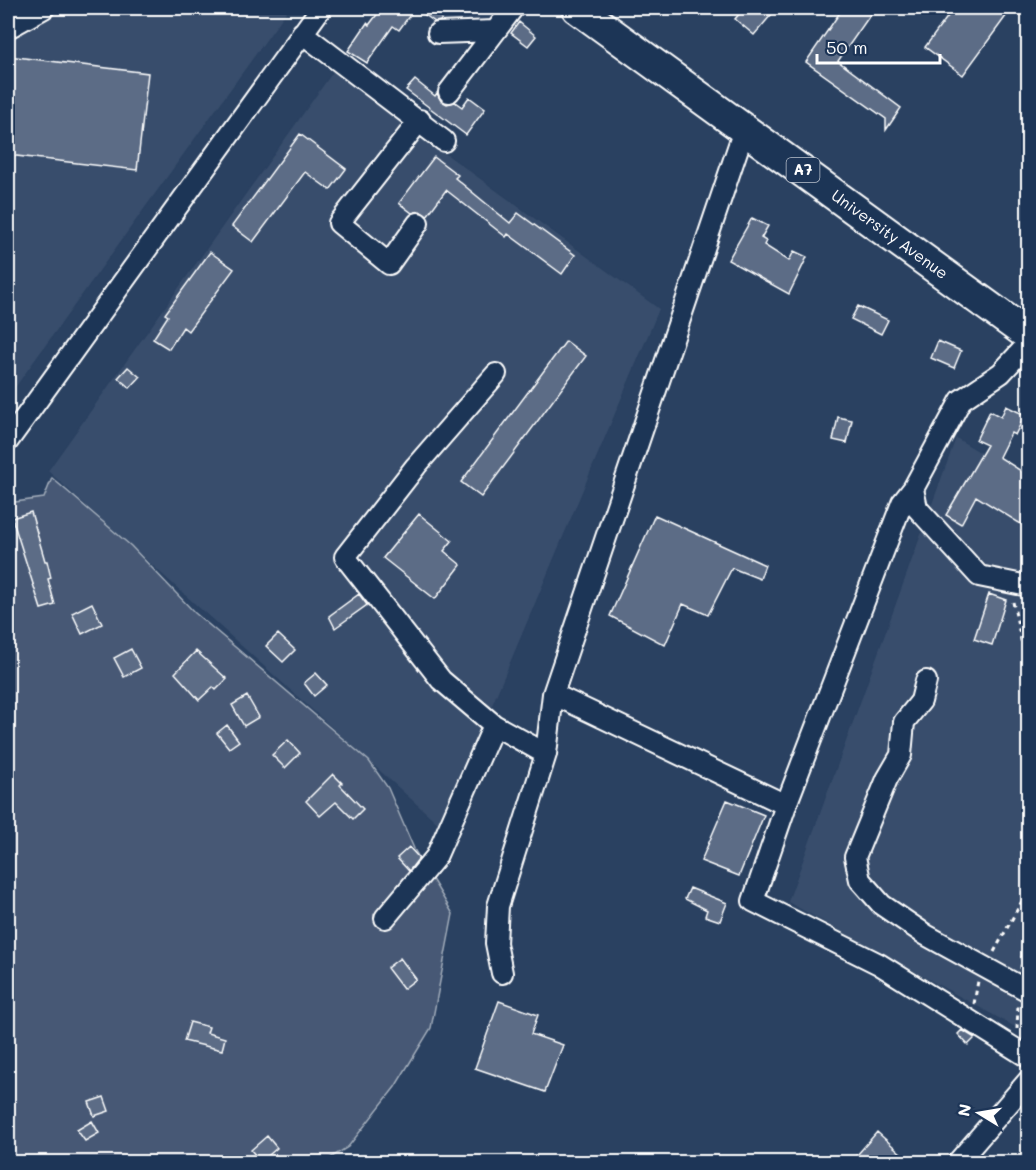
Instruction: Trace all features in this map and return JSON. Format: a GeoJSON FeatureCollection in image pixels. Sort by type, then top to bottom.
{"type":"FeatureCollection","features":[{"type":"Feature","properties":{"kind":"highway","name":"University Avenue"},"geometry":{"type":"LineString","coordinates":[[587,10],[1029,335]]}},
{"type":"Feature","properties":{"kind":"street"},"geometry":{"type":"LineString","coordinates":[[8,28],[44,8]]}},
{"type":"Feature","properties":{"kind":"street"},"geometry":{"type":"LineString","coordinates":[[8,441],[321,8]]}},
{"type":"Feature","properties":{"kind":"street"},"geometry":{"type":"LineString","coordinates":[[449,92],[513,8]]}},
{"type":"Feature","properties":{"kind":"street"},"geometry":{"type":"LineString","coordinates":[[438,33],[495,31]]}},
{"type":"Feature","properties":{"kind":"street"},"geometry":{"type":"LineString","coordinates":[[302,33],[420,120],[444,141]]}},
{"type":"Feature","properties":{"kind":"street"},"geometry":{"type":"LineString","coordinates":[[418,223],[388,264],[339,223],[420,120]]}},
{"type":"Feature","properties":{"kind":"street"},"geometry":{"type":"LineString","coordinates":[[502,973],[496,943],[498,906],[546,754],[553,694],[745,127]]}},
{"type":"Feature","properties":{"kind":"street"},"geometry":{"type":"LineString","coordinates":[[1029,344],[1001,373],[961,400],[913,489],[902,503],[786,805],[753,901],[879,964],[1029,1057]]}},
{"type":"Feature","properties":{"kind":"street"},"geometry":{"type":"LineString","coordinates":[[496,374],[416,466],[345,557],[441,680],[494,725],[546,754]]}},
{"type":"Feature","properties":{"kind":"street"},"geometry":{"type":"LineString","coordinates":[[913,489],[917,508],[979,576],[1020,584]]}},
{"type":"Feature","properties":{"kind":"street"},"geometry":{"type":"LineString","coordinates":[[926,681],[921,701],[904,722],[901,755],[887,780],[855,857],[860,880],[882,905],[926,935],[1029,991]]}},
{"type":"Feature","properties":{"kind":"street"},"geometry":{"type":"LineString","coordinates":[[553,694],[786,805]]}},
{"type":"Feature","properties":{"kind":"street"},"geometry":{"type":"LineString","coordinates":[[385,918],[436,857],[494,725]]}},
{"type":"Feature","properties":{"kind":"street"},"geometry":{"type":"LineString","coordinates":[[958,1162],[1028,1081],[992,1034]]}},
{"type":"Feature","properties":{"kind":"path"},"geometry":{"type":"LineString","coordinates":[[1020,584],[1023,649],[1029,698]]}},
{"type":"Feature","properties":{"kind":"path"},"geometry":{"type":"LineString","coordinates":[[971,1021],[978,981],[1028,890],[1023,835],[1029,815]]}},
{"type":"Feature","properties":{"kind":"shaded area"},"geometry":{"type":"Polygon","coordinates":[[[8,8],[289,8],[8,397],[8,8]]]}},
{"type":"Feature","properties":{"kind":"shaded area"},"geometry":{"type":"Polygon","coordinates":[[[333,72],[659,309],[441,826],[48,471],[333,72]]]}},
{"type":"Feature","properties":{"kind":"shaded area"},"geometry":{"type":"Polygon","coordinates":[[[956,438],[1028,481],[1028,1034],[788,902],[956,438]]]}},
{"type":"Feature","properties":{"kind":"shaded area"},"geometry":{"type":"Polygon","coordinates":[[[52,478],[131,546],[195,613],[369,761],[388,788],[415,851],[453,914],[431,1028],[395,1087],[348,1147],[324,1162],[8,1162],[8,503],[44,498],[52,478]]]}},
{"type":"Feature","properties":{"kind":"building"},"geometry":{"type":"Polygon","coordinates":[[[382,8],[415,8],[399,30],[393,26],[367,63],[348,51],[367,23],[369,25],[382,8]]]}},
{"type":"Feature","properties":{"kind":"building"},"geometry":{"type":"Polygon","coordinates":[[[415,8],[450,8],[440,21],[435,22],[415,8]]]}},
{"type":"Feature","properties":{"kind":"building"},"geometry":{"type":"Polygon","coordinates":[[[744,8],[777,8],[754,35],[735,19],[744,8]]]}},
{"type":"Feature","properties":{"kind":"building"},"geometry":{"type":"Polygon","coordinates":[[[843,8],[875,8],[838,61],[901,108],[886,130],[886,119],[806,62],[843,8]]]}},
{"type":"Feature","properties":{"kind":"building"},"geometry":{"type":"Polygon","coordinates":[[[954,8],[1012,8],[963,75],[925,47],[954,8]]]}},
{"type":"Feature","properties":{"kind":"building"},"geometry":{"type":"Polygon","coordinates":[[[519,22],[536,36],[528,46],[511,33],[519,22]]]}},
{"type":"Feature","properties":{"kind":"building"},"geometry":{"type":"Polygon","coordinates":[[[8,56],[148,73],[137,170],[8,155],[8,56]]]}},
{"type":"Feature","properties":{"kind":"building"},"geometry":{"type":"Polygon","coordinates":[[[415,80],[435,96],[437,93],[441,101],[447,104],[455,102],[462,107],[469,97],[485,109],[466,135],[406,90],[415,80]]]}},
{"type":"Feature","properties":{"kind":"building"},"geometry":{"type":"Polygon","coordinates":[[[300,134],[346,169],[330,190],[305,172],[253,242],[232,226],[300,134]]]}},
{"type":"Feature","properties":{"kind":"building"},"geometry":{"type":"Polygon","coordinates":[[[434,157],[458,175],[455,178],[510,223],[518,213],[575,255],[562,274],[508,234],[506,237],[446,190],[427,216],[420,211],[412,213],[399,203],[434,157]]]}},
{"type":"Feature","properties":{"kind":"building"},"geometry":{"type":"Polygon","coordinates":[[[752,218],[768,226],[761,238],[766,241],[764,245],[789,261],[794,251],[807,257],[789,294],[728,260],[752,218]]]}},
{"type":"Feature","properties":{"kind":"building"},"geometry":{"type":"Polygon","coordinates":[[[210,252],[234,269],[188,331],[183,327],[169,349],[153,339],[168,316],[165,314],[210,252]]]}},
{"type":"Feature","properties":{"kind":"building"},"geometry":{"type":"Polygon","coordinates":[[[858,306],[888,320],[881,334],[851,319],[858,306]]]}},
{"type":"Feature","properties":{"kind":"building"},"geometry":{"type":"Polygon","coordinates":[[[566,341],[586,356],[481,497],[461,482],[566,341]]]}},
{"type":"Feature","properties":{"kind":"building"},"geometry":{"type":"Polygon","coordinates":[[[938,341],[961,351],[954,368],[931,358],[938,341]]]}},
{"type":"Feature","properties":{"kind":"building"},"geometry":{"type":"Polygon","coordinates":[[[128,367],[140,377],[130,388],[118,378],[128,367]]]}},
{"type":"Feature","properties":{"kind":"building"},"geometry":{"type":"Polygon","coordinates":[[[1006,406],[1025,415],[1015,435],[1011,433],[999,457],[1029,476],[1029,529],[976,496],[961,524],[946,515],[987,445],[976,440],[990,411],[1001,417],[1006,406]]]}},
{"type":"Feature","properties":{"kind":"building"},"geometry":{"type":"Polygon","coordinates":[[[838,417],[852,420],[847,443],[833,440],[838,417]]]}},
{"type":"Feature","properties":{"kind":"building"},"geometry":{"type":"Polygon","coordinates":[[[31,512],[45,561],[47,561],[51,578],[48,579],[55,605],[41,609],[12,518],[31,512]]]}},
{"type":"Feature","properties":{"kind":"building"},"geometry":{"type":"Polygon","coordinates":[[[419,514],[452,541],[444,551],[461,565],[435,599],[383,558],[419,514]]]}},
{"type":"Feature","properties":{"kind":"building"},"geometry":{"type":"Polygon","coordinates":[[[655,515],[765,565],[760,579],[732,568],[708,615],[683,604],[665,645],[610,616],[655,515]]]}},
{"type":"Feature","properties":{"kind":"building"},"geometry":{"type":"Polygon","coordinates":[[[359,594],[367,605],[335,628],[329,616],[359,594]]]}},
{"type":"Feature","properties":{"kind":"building"},"geometry":{"type":"Polygon","coordinates":[[[989,594],[1006,600],[992,645],[974,639],[989,594]]]}},
{"type":"Feature","properties":{"kind":"building"},"geometry":{"type":"Polygon","coordinates":[[[92,603],[102,624],[82,634],[72,613],[92,603]]]}},
{"type":"Feature","properties":{"kind":"building"},"geometry":{"type":"Polygon","coordinates":[[[278,634],[295,650],[283,662],[266,646],[278,634]]]}},
{"type":"Feature","properties":{"kind":"building"},"geometry":{"type":"Polygon","coordinates":[[[131,649],[141,668],[124,677],[114,658],[131,649]]]}},
{"type":"Feature","properties":{"kind":"building"},"geometry":{"type":"Polygon","coordinates":[[[196,651],[227,679],[216,690],[213,687],[199,700],[175,673],[196,651]]]}},
{"type":"Feature","properties":{"kind":"building"},"geometry":{"type":"Polygon","coordinates":[[[316,673],[327,685],[314,696],[304,683],[316,673]]]}},
{"type":"Feature","properties":{"kind":"building"},"geometry":{"type":"Polygon","coordinates":[[[247,696],[259,717],[244,726],[232,705],[247,696]]]}},
{"type":"Feature","properties":{"kind":"building"},"geometry":{"type":"Polygon","coordinates":[[[227,725],[239,741],[229,748],[217,733],[227,725]]]}},
{"type":"Feature","properties":{"kind":"building"},"geometry":{"type":"Polygon","coordinates":[[[288,740],[300,753],[285,768],[272,755],[288,740]]]}},
{"type":"Feature","properties":{"kind":"building"},"geometry":{"type":"Polygon","coordinates":[[[333,774],[342,783],[340,785],[363,809],[353,819],[336,802],[320,816],[306,801],[333,774]]]}},
{"type":"Feature","properties":{"kind":"building"},"geometry":{"type":"Polygon","coordinates":[[[727,800],[764,815],[739,876],[701,861],[727,800]]]}},
{"type":"Feature","properties":{"kind":"building"},"geometry":{"type":"Polygon","coordinates":[[[409,847],[419,858],[409,871],[397,858],[409,847]]]}},
{"type":"Feature","properties":{"kind":"building"},"geometry":{"type":"Polygon","coordinates":[[[690,888],[727,903],[720,921],[705,916],[707,910],[685,899],[690,888]]]}},
{"type":"Feature","properties":{"kind":"building"},"geometry":{"type":"Polygon","coordinates":[[[400,958],[416,979],[403,989],[387,968],[400,958]]]}},
{"type":"Feature","properties":{"kind":"building"},"geometry":{"type":"Polygon","coordinates":[[[499,1001],[538,1015],[531,1034],[563,1045],[545,1092],[475,1068],[499,1001]]]}},
{"type":"Feature","properties":{"kind":"building"},"geometry":{"type":"Polygon","coordinates":[[[190,1022],[209,1027],[207,1033],[225,1038],[222,1050],[184,1041],[190,1022]]]}},
{"type":"Feature","properties":{"kind":"building"},"geometry":{"type":"Polygon","coordinates":[[[962,1030],[975,1038],[968,1045],[958,1034],[962,1030]]]}},
{"type":"Feature","properties":{"kind":"building"},"geometry":{"type":"Polygon","coordinates":[[[104,1097],[109,1111],[94,1116],[89,1102],[104,1097]]]}},
{"type":"Feature","properties":{"kind":"building"},"geometry":{"type":"Polygon","coordinates":[[[92,1121],[99,1133],[85,1141],[77,1130],[92,1121]]]}},
{"type":"Feature","properties":{"kind":"building"},"geometry":{"type":"Polygon","coordinates":[[[877,1132],[902,1154],[895,1162],[851,1162],[877,1132]]]}},
{"type":"Feature","properties":{"kind":"building"},"geometry":{"type":"Polygon","coordinates":[[[267,1136],[277,1148],[261,1162],[251,1150],[267,1136]]]}}]}
